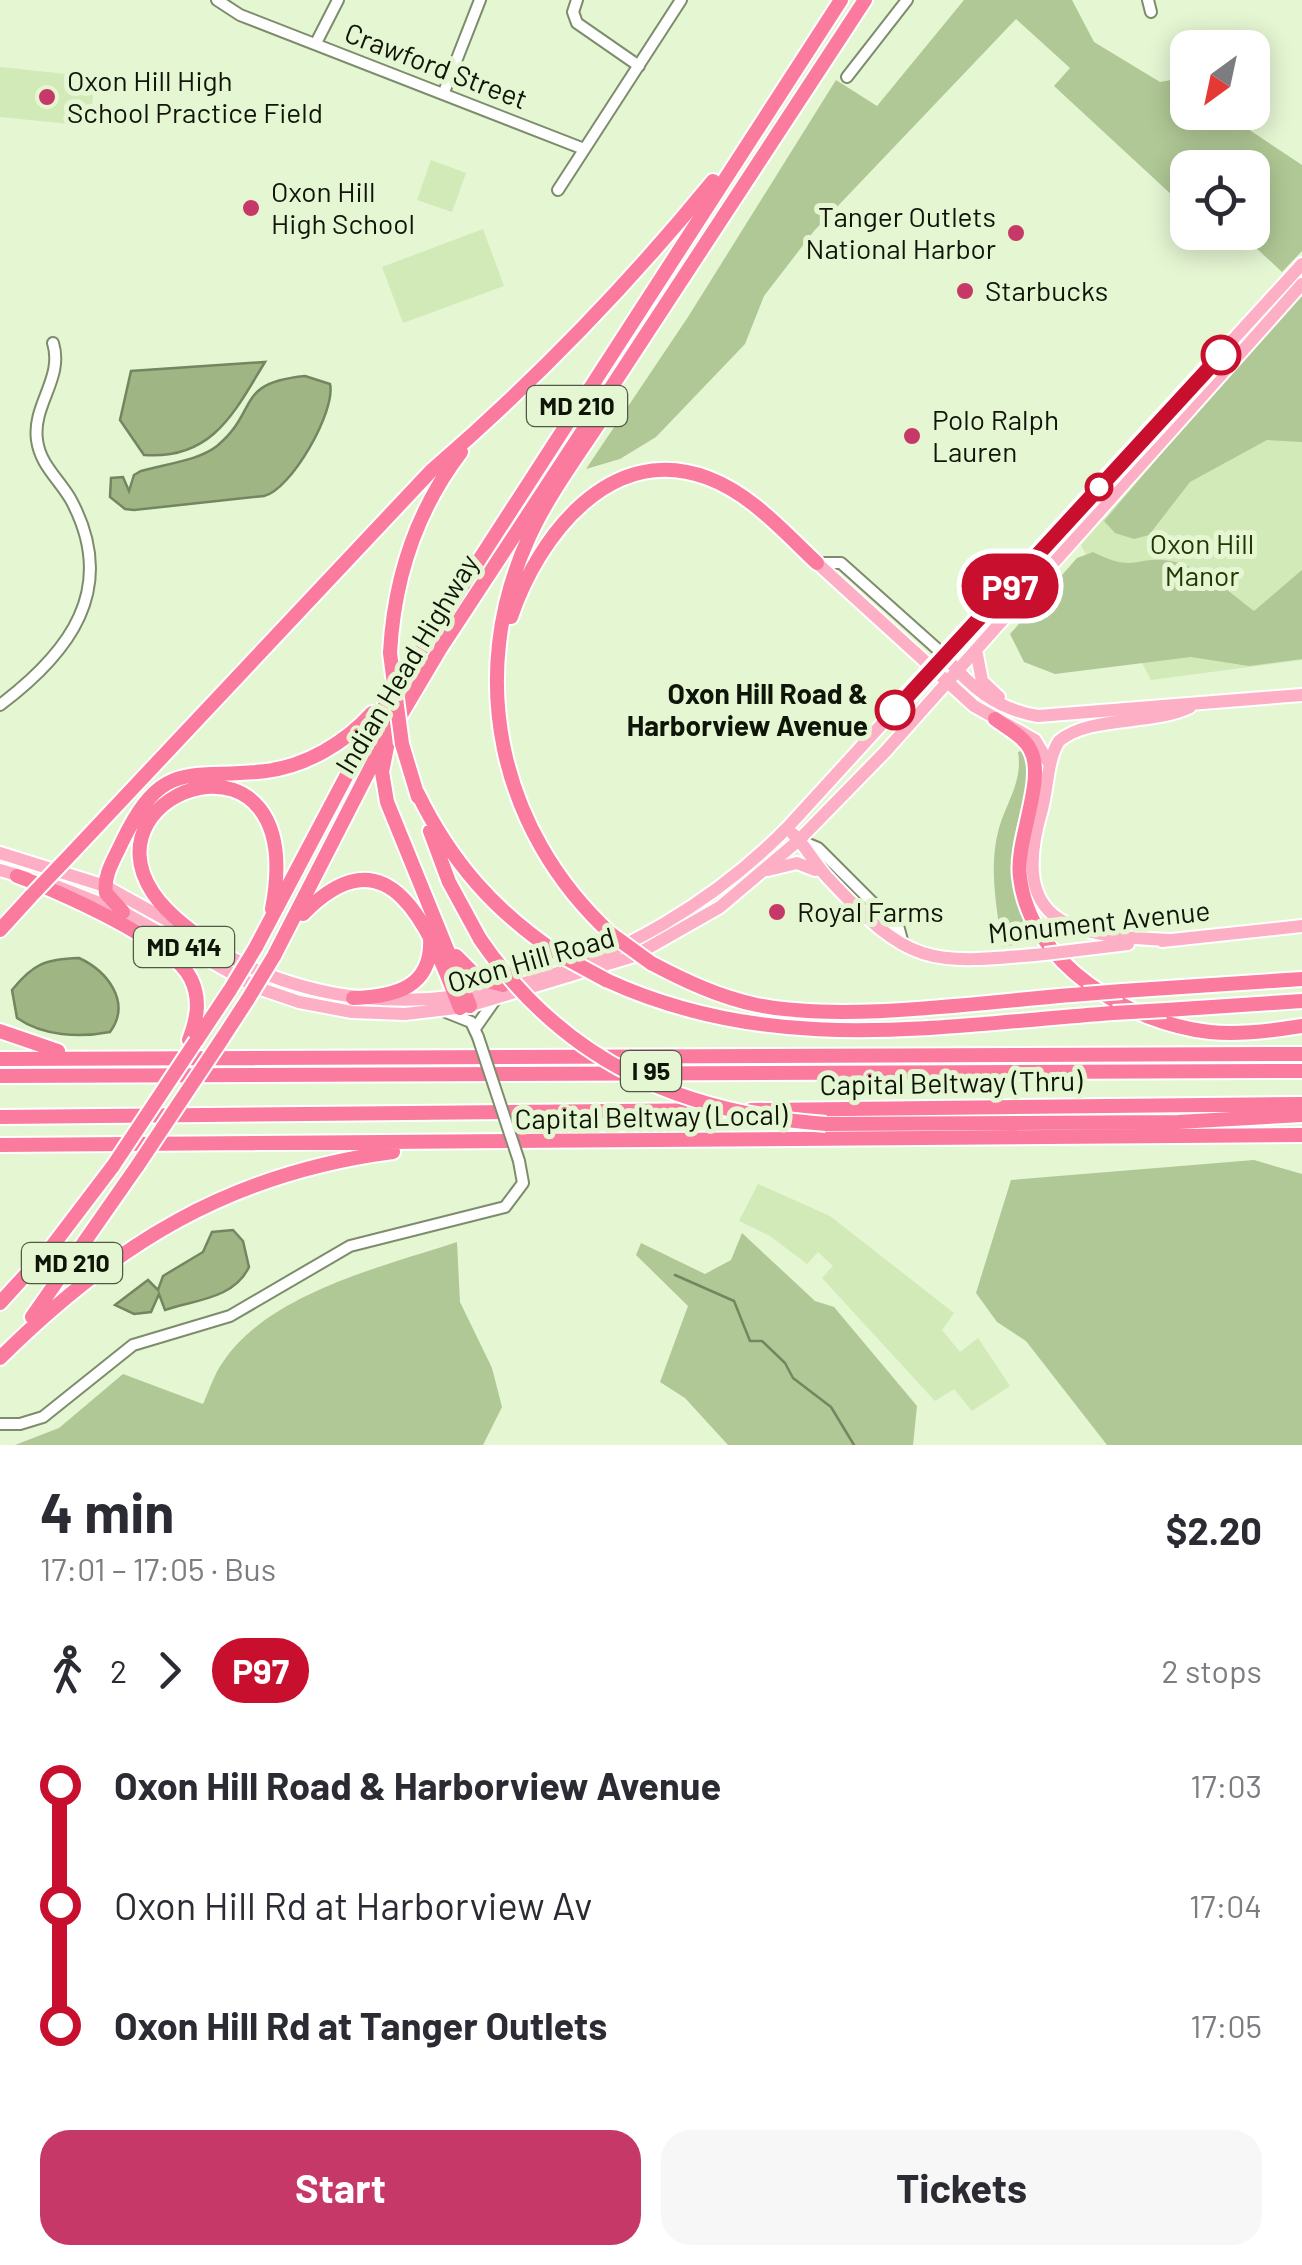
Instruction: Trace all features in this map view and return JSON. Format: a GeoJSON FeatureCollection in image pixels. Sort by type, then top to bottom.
{"type":"FeatureCollection","features":[{"type":"Feature","properties":{"kind":"highway","name":"Indian Head Highway"},"geometry":{"type":"LineString","coordinates":[[6,1299],[112,1166],[230,990],[358,749],[396,687],[842,0]]}},
{"type":"Feature","properties":{"kind":"highway","name":"Indian Head Highway"},"geometry":{"type":"LineString","coordinates":[[0,1358],[138,1165],[248,999],[292,925],[392,728],[865,0]]}},
{"type":"Feature","properties":{"kind":"highway"},"geometry":{"type":"LineString","coordinates":[[0,930],[431,470],[481,428],[632,274],[758,124]]}},
{"type":"Feature","properties":{"kind":"highway"},"geometry":{"type":"LineString","coordinates":[[713,236],[530,535],[508,596],[496,666],[502,751],[522,814],[558,877],[610,934],[651,963],[726,997],[786,1010],[852,1010],[1302,979]]}},
{"type":"Feature","properties":{"kind":"highway"},"geometry":{"type":"LineString","coordinates":[[481,428],[441,482],[412,538],[396,592],[390,653],[402,744],[450,882],[480,939],[513,983],[551,1021],[632,1076],[728,1112],[826,1124],[1178,1122],[1302,1115]]}},
{"type":"Feature","properties":{"kind":"highway"},"geometry":{"type":"LineString","coordinates":[[496,666],[522,588],[541,552],[586,498],[628,477],[668,471],[709,478],[740,495],[817,563]]}},
{"type":"Feature","properties":{"kind":"highway"},"geometry":{"type":"LineString","coordinates":[[123,912],[105,886],[131,824],[160,788],[190,774],[270,771],[311,758],[363,723],[396,687]]}},
{"type":"Feature","properties":{"kind":"highway"},"geometry":{"type":"LineString","coordinates":[[995,719],[1025,742],[1034,758],[1034,782],[1018,855],[1020,879],[1034,922],[1067,965],[1105,995],[1166,1022],[1236,1033],[1302,1026]]}},
{"type":"Feature","properties":{"kind":"highway"},"geometry":{"type":"LineString","coordinates":[[392,728],[383,786],[448,942],[471,974],[504,985]]}},
{"type":"Feature","properties":{"kind":"highway"},"geometry":{"type":"LineString","coordinates":[[224,954],[176,917],[147,880],[142,864],[144,835],[150,820],[171,798],[200,786],[217,786],[234,790],[260,808],[270,824],[278,860],[269,922]]}},
{"type":"Feature","properties":{"kind":"highway"},"geometry":{"type":"LineString","coordinates":[[417,792],[436,830],[467,875],[515,924],[606,980],[710,1018],[782,1030],[864,1030],[1302,1000]]}},
{"type":"Feature","properties":{"kind":"highway"},"geometry":{"type":"LineString","coordinates":[[17,876],[90,908],[183,966],[198,1004],[193,1040]]}},
{"type":"Feature","properties":{"kind":"highway"},"geometry":{"type":"LineString","coordinates":[[292,925],[323,896],[358,883],[398,893],[414,906],[427,927],[456,1002]]}},
{"type":"Feature","properties":{"kind":"highway"},"geometry":{"type":"LineString","coordinates":[[353,998],[397,993],[418,980],[430,955],[427,927]]}},
{"type":"Feature","properties":{"kind":"highway"},"geometry":{"type":"LineString","coordinates":[[448,942],[456,1002]]}},
{"type":"Feature","properties":{"kind":"highway"},"geometry":{"type":"LineString","coordinates":[[0,1031],[37,1047],[94,1056]]}},
{"type":"Feature","properties":{"kind":"highway","name":"I 95"},"geometry":{"type":"LineString","coordinates":[[0,1059],[939,1058],[1302,1051]]}},
{"type":"Feature","properties":{"kind":"highway","name":"Capital Beltway (Thru)"},"geometry":{"type":"LineString","coordinates":[[0,1076],[1302,1071]]}},
{"type":"Feature","properties":{"kind":"highway","name":"Capital Beltway (Thru)"},"geometry":{"type":"LineString","coordinates":[[0,1118],[1302,1104]]}},
{"type":"Feature","properties":{"kind":"highway","name":"Capital Beltway (Local)"},"geometry":{"type":"LineString","coordinates":[[0,1146],[1302,1135]]}},
{"type":"Feature","properties":{"kind":"highway"},"geometry":{"type":"LineString","coordinates":[[0,1358],[99,1267],[206,1204],[288,1173],[367,1155],[452,1144]]}},
{"type":"Feature","properties":{"kind":"main road","name":"Oxon Hill Road"},"geometry":{"type":"LineString","coordinates":[[456,1002],[601,958],[653,934],[724,885],[786,828],[1302,264]]}},
{"type":"Feature","properties":{"kind":"main road","name":"Oxon Hill Road"},"geometry":{"type":"LineString","coordinates":[[0,870],[123,912],[234,976],[288,999],[376,1014],[495,1000],[634,956],[710,914],[799,840],[1066,551],[1302,284]]}},
{"type":"Feature","properties":{"kind":"main road"},"geometry":{"type":"LineString","coordinates":[[817,563],[940,661],[995,719],[1034,740],[1050,765]]}},
{"type":"Feature","properties":{"kind":"main road"},"geometry":{"type":"LineString","coordinates":[[976,650],[977,671],[988,688],[1038,716]]}},
{"type":"Feature","properties":{"kind":"main road"},"geometry":{"type":"LineString","coordinates":[[952,675],[998,704],[1038,716],[1302,696]]}},
{"type":"Feature","properties":{"kind":"main road"},"geometry":{"type":"LineString","coordinates":[[1170,940],[1090,934],[1058,920],[1042,900],[1033,850],[1050,765],[1059,741],[1075,730],[1168,717],[1190,707]]}},
{"type":"Feature","properties":{"kind":"main road","name":"Monument Avenue"},"geometry":{"type":"LineString","coordinates":[[786,828],[828,878],[884,934],[903,945],[952,961],[1302,926]]}},
{"type":"Feature","properties":{"kind":"main road","name":"MD 414"},"geometry":{"type":"LineString","coordinates":[[0,853],[105,886],[274,980],[353,998],[456,1002]]}},
{"type":"Feature","properties":{"kind":"main road"},"geometry":{"type":"LineString","coordinates":[[762,874],[800,863],[828,878]]}},
{"type":"Feature","properties":{"kind":"main road","name":"Indian Head Highway"},"geometry":{"type":"LineString","coordinates":[[0,1311],[6,1299]]}},
{"type":"Feature","properties":{"kind":"street","name":"Crawford Street"},"geometry":{"type":"LineString","coordinates":[[217,0],[240,15],[584,149]]}},
{"type":"Feature","properties":{"kind":"street"},"geometry":{"type":"LineString","coordinates":[[316,43],[338,0]]}},
{"type":"Feature","properties":{"kind":"street"},"geometry":{"type":"LineString","coordinates":[[444,92],[480,0]]}},
{"type":"Feature","properties":{"kind":"street"},"geometry":{"type":"LineString","coordinates":[[576,0],[576,23],[639,66]]}},
{"type":"Feature","properties":{"kind":"street"},"geometry":{"type":"LineString","coordinates":[[558,190],[682,0]]}},
{"type":"Feature","properties":{"kind":"street"},"geometry":{"type":"LineString","coordinates":[[846,77],[907,0]]}},
{"type":"Feature","properties":{"kind":"street"},"geometry":{"type":"LineString","coordinates":[[0,705],[60,653],[86,594],[88,562],[79,518],[42,459],[36,434],[40,410],[55,373],[53,343]]}},
{"type":"Feature","properties":{"kind":"street","name":"Monument Avenue"},"geometry":{"type":"LineString","coordinates":[[799,840],[818,848],[899,929],[903,945]]}},
{"type":"Feature","properties":{"kind":"street"},"geometry":{"type":"LineString","coordinates":[[477,1032],[495,1000]]}},
{"type":"Feature","properties":{"kind":"street"},"geometry":{"type":"LineString","coordinates":[[0,1424],[20,1424],[43,1417],[133,1345],[230,1316],[350,1246],[506,1207],[523,1184],[520,1160],[477,1032],[456,1002]]}},
{"type":"Feature","properties":{"kind":"green space","name":"Oxon Hill High School Practice Field"},"geometry":{"type":"Polygon","coordinates":[[[0,67],[95,77],[90,126],[0,117],[0,67]]]}},
{"type":"Feature","properties":{"kind":"green space"},"geometry":{"type":"Polygon","coordinates":[[[431,160],[466,173],[452,212],[417,200],[431,160]]]}},
{"type":"Feature","properties":{"kind":"green space"},"geometry":{"type":"Polygon","coordinates":[[[483,229],[504,286],[403,323],[382,267],[483,229]]]}},
{"type":"Feature","properties":{"kind":"green space","name":"Oxon Hill Manor"},"geometry":{"type":"Polygon","coordinates":[[[1302,289],[1302,660],[1151,680],[1081,545],[1302,289]]]}},
{"type":"Feature","properties":{"kind":"green space"},"geometry":{"type":"Polygon","coordinates":[[[758,1184],[830,1216],[954,1313],[942,1330],[960,1352],[978,1338],[1010,1386],[972,1411],[954,1389],[935,1401],[822,1278],[833,1266],[818,1252],[807,1264],[770,1236],[739,1221],[758,1184]]]}},
{"type":"Feature","properties":{"kind":"shaded area"},"geometry":{"type":"Polygon","coordinates":[[[964,0],[1072,0],[1094,42],[1160,82],[1170,80],[1170,130],[1250,130],[1302,165],[1302,251],[1282,272],[1258,250],[1270,250],[1270,150],[1170,150],[1170,193],[1054,86],[1070,68],[1016,19],[814,231],[764,296],[745,344],[656,437],[620,459],[586,469],[688,317],[836,80],[877,106],[964,0]]]}},
{"type":"Feature","properties":{"kind":"shaded area"},"geometry":{"type":"Polygon","coordinates":[[[1302,288],[1302,442],[1267,440],[1190,482],[1149,535],[1134,539],[1115,533],[1104,521],[1302,288]]]}},
{"type":"Feature","properties":{"kind":"shaded area"},"geometry":{"type":"Polygon","coordinates":[[[265,362],[219,429],[188,449],[144,455],[120,420],[131,371],[265,362]]]}},
{"type":"Feature","properties":{"kind":"shaded area"},"geometry":{"type":"Polygon","coordinates":[[[305,376],[330,384],[326,412],[309,448],[275,491],[264,496],[134,510],[125,509],[110,497],[111,478],[123,477],[129,491],[134,475],[141,471],[209,451],[230,433],[257,392],[267,385],[305,376]]]}},
{"type":"Feature","properties":{"kind":"shaded area"},"geometry":{"type":"Polygon","coordinates":[[[1093,552],[1118,562],[1159,560],[1183,564],[1215,581],[1254,611],[1302,570],[1302,659],[1249,666],[1191,657],[1055,674],[1024,662],[1010,634],[1077,558],[1093,552]]]}},
{"type":"Feature","properties":{"kind":"shaded area"},"geometry":{"type":"Polygon","coordinates":[[[1023,750],[1025,790],[1013,844],[1012,869],[1031,942],[1002,947],[994,857],[999,828],[1016,782],[1018,752],[1023,750]]]}},
{"type":"Feature","properties":{"kind":"shaded area"},"geometry":{"type":"Polygon","coordinates":[[[79,958],[99,971],[113,989],[118,1010],[110,1032],[62,1034],[38,1029],[17,1018],[12,990],[27,974],[48,962],[79,958]]]}},
{"type":"Feature","properties":{"kind":"shaded area"},"geometry":{"type":"Polygon","coordinates":[[[1254,1160],[1302,1174],[1302,1445],[1107,1445],[1026,1341],[997,1322],[976,1293],[1011,1180],[1254,1160]]]}},
{"type":"Feature","properties":{"kind":"shaded area"},"geometry":{"type":"Polygon","coordinates":[[[233,1230],[243,1241],[249,1267],[234,1286],[212,1297],[165,1310],[159,1294],[151,1312],[134,1314],[115,1305],[148,1280],[158,1290],[163,1276],[203,1252],[212,1232],[233,1230]]]}},
{"type":"Feature","properties":{"kind":"shaded area"},"geometry":{"type":"Polygon","coordinates":[[[742,1233],[815,1301],[834,1307],[917,1406],[913,1445],[728,1445],[685,1398],[660,1382],[688,1306],[636,1255],[641,1243],[705,1274],[731,1260],[742,1233]]]}},
{"type":"Feature","properties":{"kind":"shaded area"},"geometry":{"type":"Polygon","coordinates":[[[457,1242],[460,1302],[492,1368],[502,1407],[483,1445],[15,1445],[59,1428],[123,1374],[203,1404],[223,1362],[243,1338],[268,1318],[329,1286],[457,1242]]]}},
{"type":"Feature","properties":{"kind":"waterway"},"geometry":{"type":"LineString","coordinates":[[675,1275],[734,1301],[750,1341],[762,1341],[785,1363],[793,1378],[831,1407],[854,1445]]}},
{"type":"Feature","properties":{"kind":"bus line","name":"P97"},"geometry":{"type":"LineString","coordinates":[[895,710],[1221,355]]}},
{"type":"Feature","properties":{"kind":"place","name":"Oxon Hill High School Practice Field"},"geometry":{"type":"Point","coordinates":[47,97]}},
{"type":"Feature","properties":{"kind":"place","name":"Oxon Hill High School"},"geometry":{"type":"Point","coordinates":[251,208]}},
{"type":"Feature","properties":{"kind":"place","name":"Tanger Outlets National Harbor"},"geometry":{"type":"Point","coordinates":[1016,233]}},
{"type":"Feature","properties":{"kind":"place","name":"Starbucks"},"geometry":{"type":"Point","coordinates":[965,291]}},
{"type":"Feature","properties":{"kind":"place","name":"Polo Ralph Lauren"},"geometry":{"type":"Point","coordinates":[912,436]}},
{"type":"Feature","properties":{"kind":"place","name":"Oxon Hill Road & Harborview Avenue"},"geometry":{"type":"Point","coordinates":[895,710]}},
{"type":"Feature","properties":{"kind":"place","name":"Royal Farms"},"geometry":{"type":"Point","coordinates":[777,912]}}]}
